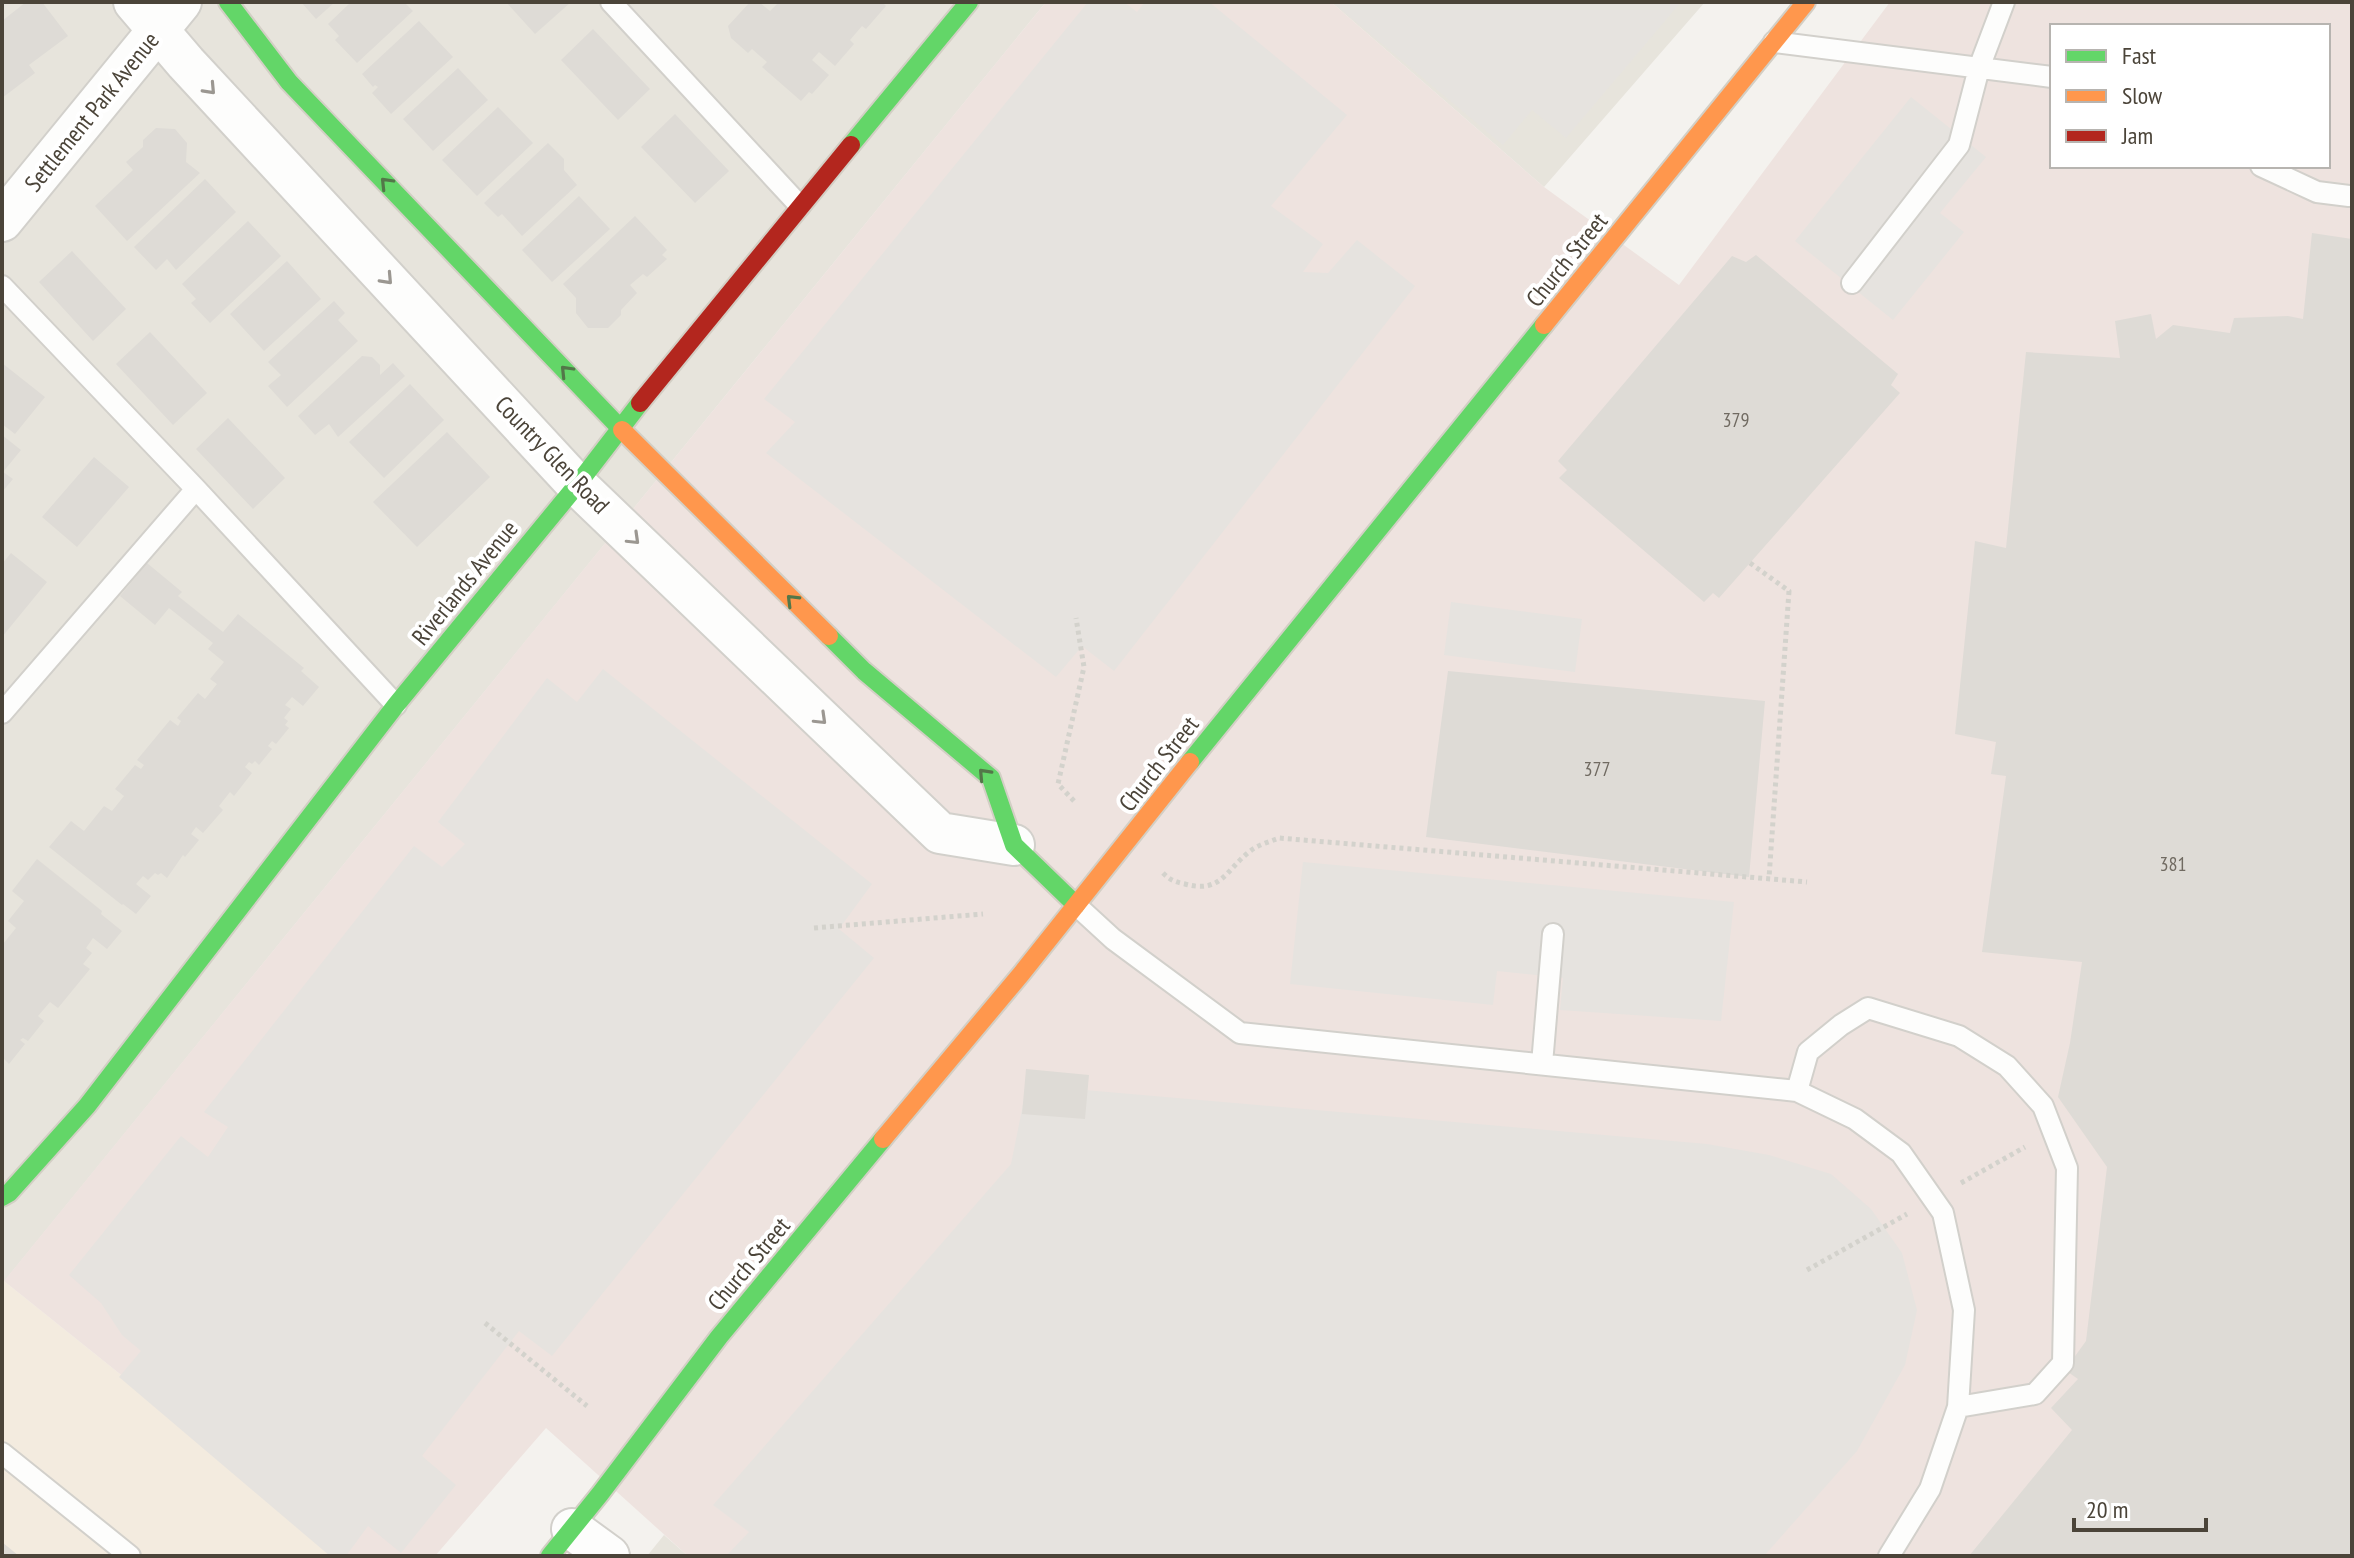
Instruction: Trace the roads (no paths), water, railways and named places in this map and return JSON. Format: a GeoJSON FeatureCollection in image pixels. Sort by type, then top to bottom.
{"type":"FeatureCollection","features":[{"type":"Feature","properties":{"kind":"street"},"geometry":{"type":"LineString","coordinates":[[228,2],[289,82],[620,428],[864,671],[991,778],[1014,845],[1076,905]]}},
{"type":"Feature","properties":{"kind":"street","name":"Riverlands Avenue"},"geometry":{"type":"LineString","coordinates":[[2,1197],[87,1106],[396,705],[969,2]]}},
{"type":"Feature","properties":{"kind":"street","name":"Church Street"},"geometry":{"type":"LineString","coordinates":[[561,1543],[719,1337],[1022,973],[1806,2]]}},
{"type":"Feature","properties":{"kind":"street","name":"Settlement Park Avenue"},"geometry":{"type":"LineString","coordinates":[[2,221],[157,12]]}},
{"type":"Feature","properties":{"kind":"street","name":"Country Glen Road"},"geometry":{"type":"LineString","coordinates":[[157,12],[577,485],[940,833],[1014,845]]}},
{"type":"Feature","properties":{"kind":"street"},"geometry":{"type":"LineString","coordinates":[[561,1543],[609,1556]]}},
{"type":"Feature","properties":{"kind":"lane"},"geometry":{"type":"LineString","coordinates":[[611,2],[800,206]]}},
{"type":"Feature","properties":{"kind":"lane"},"geometry":{"type":"LineString","coordinates":[[1852,283],[1959,145],[1979,68],[2004,2]]}},
{"type":"Feature","properties":{"kind":"lane"},"geometry":{"type":"LineString","coordinates":[[1774,42],[2050,77]]}},
{"type":"Feature","properties":{"kind":"lane"},"geometry":{"type":"LineString","coordinates":[[2265,168],[2317,192],[2349,196]]}},
{"type":"Feature","properties":{"kind":"lane"},"geometry":{"type":"LineString","coordinates":[[2,286],[396,705]]}},
{"type":"Feature","properties":{"kind":"lane"},"geometry":{"type":"LineString","coordinates":[[2,713],[196,489]]}},
{"type":"Feature","properties":{"kind":"lane"},"geometry":{"type":"LineString","coordinates":[[1076,905],[1113,939],[1240,1033],[1797,1091],[1855,1119],[1901,1153],[1943,1213],[1964,1310],[1958,1407],[1930,1489],[1889,1556]]}},
{"type":"Feature","properties":{"kind":"lane"},"geometry":{"type":"LineString","coordinates":[[1542,1064],[1553,934]]}},
{"type":"Feature","properties":{"kind":"lane"},"geometry":{"type":"LineString","coordinates":[[1797,1091],[1808,1052],[1868,1008],[1959,1036],[2007,1066],[2043,1106],[2067,1168],[2063,1363],[2035,1394],[1958,1407]]}},
{"type":"Feature","properties":{"kind":"lane"},"geometry":{"type":"LineString","coordinates":[[2,1453],[130,1556]]}}]}
